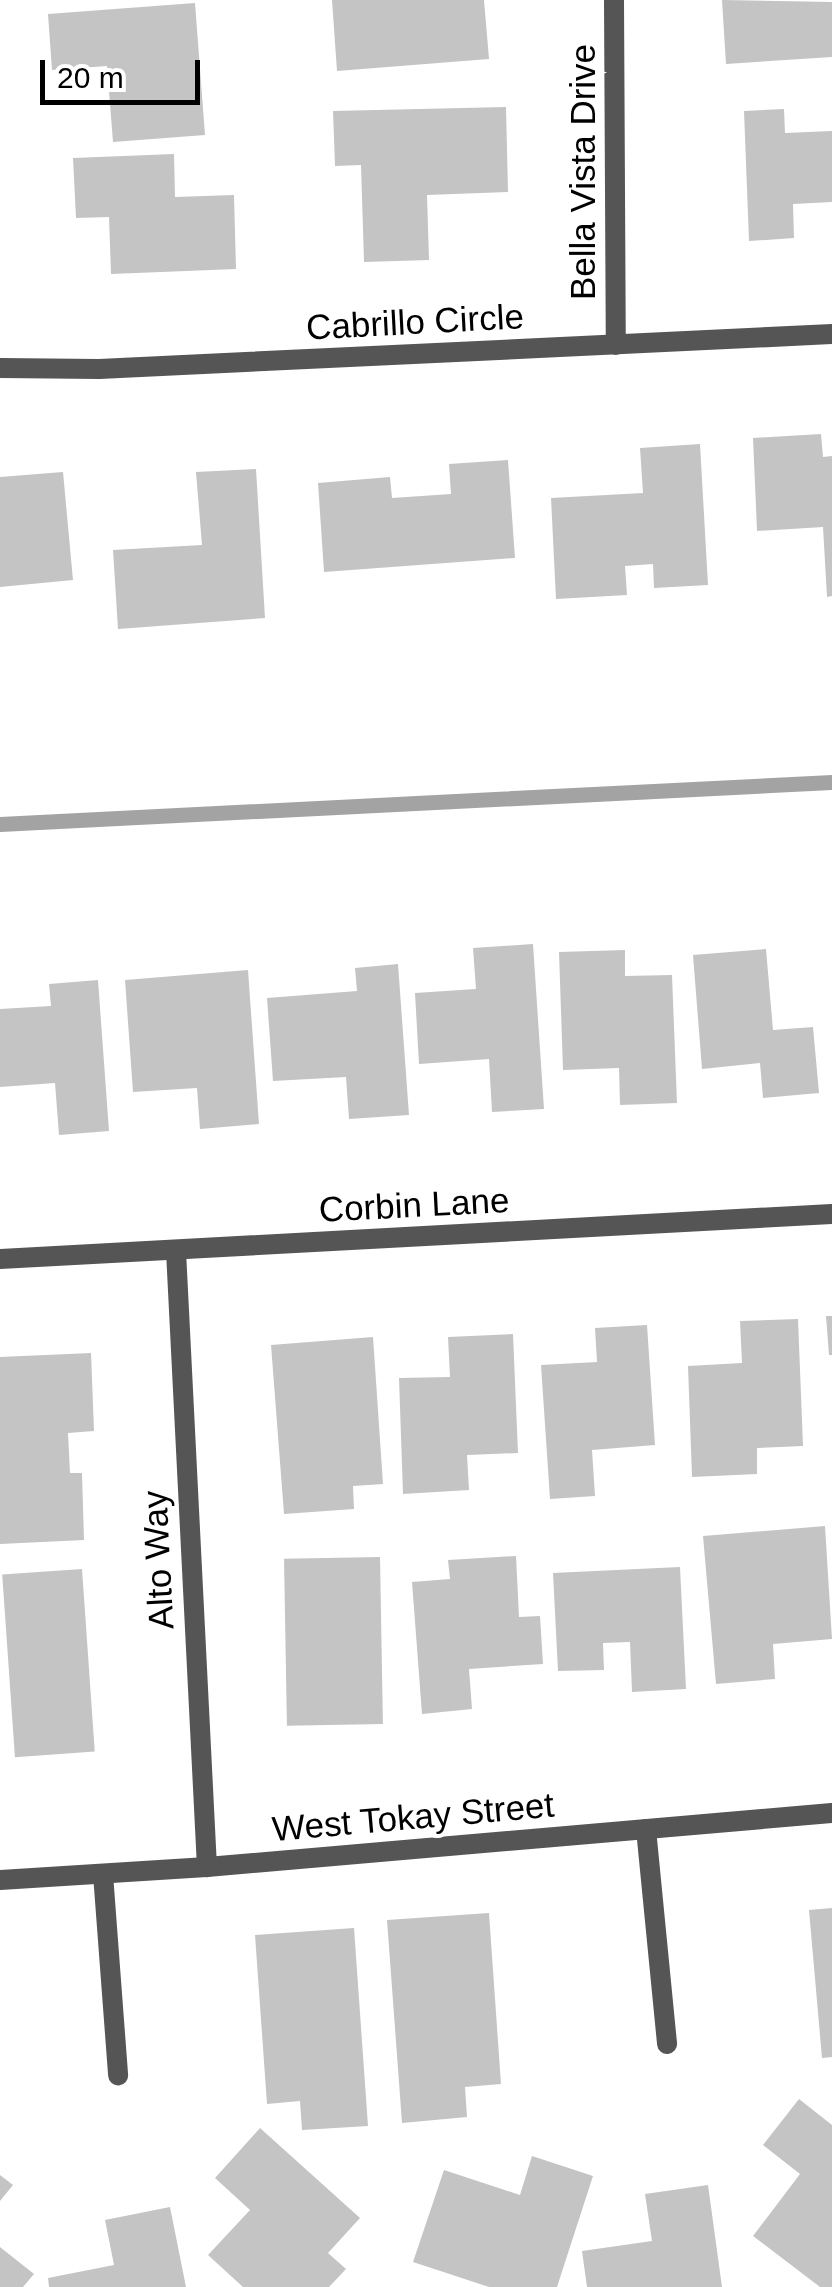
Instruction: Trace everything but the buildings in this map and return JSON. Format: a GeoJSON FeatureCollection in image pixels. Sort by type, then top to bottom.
{"type":"FeatureCollection","features":[{"type":"Feature","properties":{"kind":"street","name":"Bella Vista Drive"},"geometry":{"type":"LineString","coordinates":[[614,0],[616,344]]}},
{"type":"Feature","properties":{"kind":"street","name":"Cabrillo Circle"},"geometry":{"type":"LineString","coordinates":[[0,368],[99,369],[832,334]]}},
{"type":"Feature","properties":{"kind":"street","name":"Corbin Lane"},"geometry":{"type":"LineString","coordinates":[[0,1259],[832,1214]]}},
{"type":"Feature","properties":{"kind":"street","name":"Alto Way"},"geometry":{"type":"LineString","coordinates":[[176,1250],[207,1867]]}},
{"type":"Feature","properties":{"kind":"street","name":"West Tokay Street"},"geometry":{"type":"LineString","coordinates":[[0,1880],[207,1867],[832,1812]]}},
{"type":"Feature","properties":{"kind":"street"},"geometry":{"type":"LineString","coordinates":[[646,1829],[667,2044]]}},
{"type":"Feature","properties":{"kind":"street"},"geometry":{"type":"LineString","coordinates":[[103,1874],[118,2075]]}},
{"type":"Feature","properties":{"kind":"waterway"},"geometry":{"type":"LineString","coordinates":[[0,824],[832,782]]}}]}
